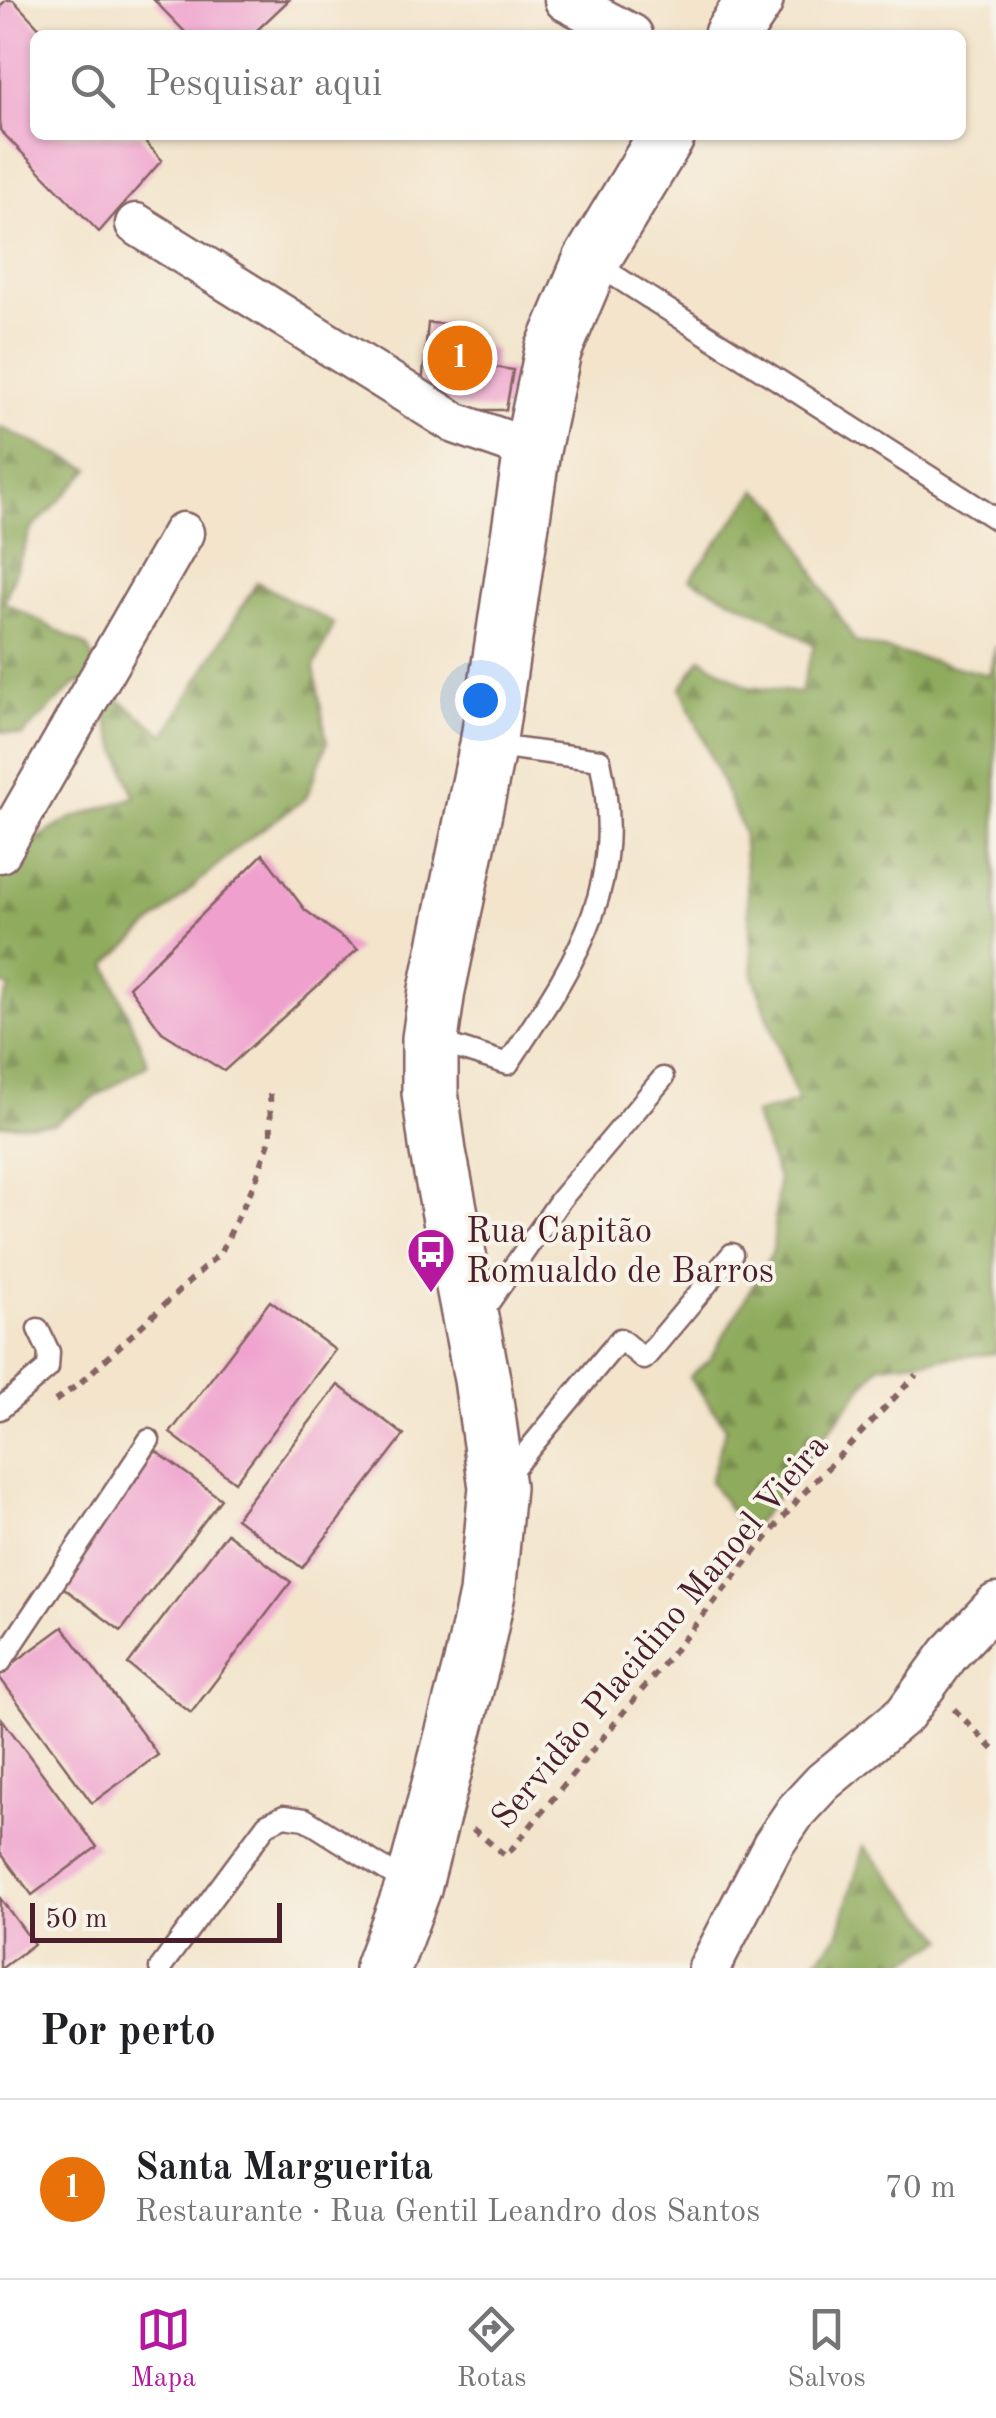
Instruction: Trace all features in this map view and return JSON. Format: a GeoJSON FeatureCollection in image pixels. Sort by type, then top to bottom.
{"type":"FeatureCollection","features":[{"type":"Feature","properties":{"kind":"main road"},"geometry":{"type":"LineString","coordinates":[[735,30],[755,0]]}},
{"type":"Feature","properties":{"kind":"main road"},"geometry":{"type":"LineString","coordinates":[[383,1968],[414,1888],[486,1594],[498,1487],[438,1152],[430,1092],[430,1039],[454,899],[488,745],[532,450],[553,352],[591,260],[663,140]]}},
{"type":"Feature","properties":{"kind":"street"},"geometry":{"type":"LineString","coordinates":[[565,0],[622,30]]}},
{"type":"Feature","properties":{"kind":"street"},"geometry":{"type":"LineString","coordinates":[[136,224],[455,424],[532,450]]}},
{"type":"Feature","properties":{"kind":"street"},"geometry":{"type":"LineString","coordinates":[[0,852],[183,533]]}},
{"type":"Feature","properties":{"kind":"street"},"geometry":{"type":"LineString","coordinates":[[709,1968],[773,1845],[796,1811],[823,1782],[905,1714],[950,1654],[996,1604]]}},
{"type":"Feature","properties":{"kind":"lane"},"geometry":{"type":"LineString","coordinates":[[591,260],[996,519]]}},
{"type":"Feature","properties":{"kind":"lane"},"geometry":{"type":"LineString","coordinates":[[430,1039],[508,1064],[568,972],[589,930],[604,875],[610,834],[600,760],[488,745]]}},
{"type":"Feature","properties":{"kind":"lane"},"geometry":{"type":"LineString","coordinates":[[472,1327],[561,1199],[663,1078]]}},
{"type":"Feature","properties":{"kind":"lane"},"geometry":{"type":"LineString","coordinates":[[498,1487],[620,1339],[644,1360],[732,1254]]}},
{"type":"Feature","properties":{"kind":"lane"},"geometry":{"type":"LineString","coordinates":[[0,1409],[48,1368],[49,1352],[38,1329]]}},
{"type":"Feature","properties":{"kind":"lane"},"geometry":{"type":"LineString","coordinates":[[0,1663],[149,1440]]}},
{"type":"Feature","properties":{"kind":"lane"},"geometry":{"type":"LineString","coordinates":[[160,1968],[267,1824],[284,1816],[304,1819],[414,1888]]}},
{"type":"Feature","properties":{"kind":"path"},"geometry":{"type":"LineString","coordinates":[[48,1406],[79,1384],[220,1252],[256,1180],[271,1136],[270,1090]]}},
{"type":"Feature","properties":{"kind":"path","name":"Servidão Placidino Manoel Vieira"},"geometry":{"type":"LineString","coordinates":[[436,1800],[506,1856],[800,1497],[916,1375]]}},
{"type":"Feature","properties":{"kind":"path"},"geometry":{"type":"LineString","coordinates":[[928,1683],[996,1752]]}},
{"type":"Feature","properties":{"kind":"green space"},"geometry":{"type":"Polygon","coordinates":[[[0,427],[90,469],[31,530],[4,602],[88,647],[106,690],[165,735],[257,582],[334,624],[314,667],[327,743],[306,798],[239,846],[107,964],[148,1064],[53,1124],[0,1125],[0,1007],[10,988],[0,983],[0,861],[70,819],[135,797],[94,684],[76,683],[22,736],[0,731],[0,427]]]}},
{"type":"Feature","properties":{"kind":"green space"},"geometry":{"type":"Polygon","coordinates":[[[757,490],[781,508],[855,642],[989,675],[996,646],[996,1353],[880,1365],[747,1535],[710,1481],[726,1427],[689,1377],[710,1359],[773,1251],[778,1179],[754,1114],[798,1102],[753,975],[743,831],[681,688],[701,658],[748,687],[800,693],[814,645],[770,618],[690,579],[757,490]]]}},
{"type":"Feature","properties":{"kind":"green space"},"geometry":{"type":"Polygon","coordinates":[[[864,1846],[945,1939],[894,1968],[810,1968],[838,1935],[864,1846]]]}},
{"type":"Feature","properties":{"kind":"building"},"geometry":{"type":"Polygon","coordinates":[[[13,0],[41,30],[30,30],[30,140],[144,140],[162,160],[99,232],[0,130],[0,6],[13,0]]]}},
{"type":"Feature","properties":{"kind":"building"},"geometry":{"type":"Polygon","coordinates":[[[154,0],[289,0],[257,30],[183,30],[154,0]]]}},
{"type":"Feature","properties":{"kind":"building"},"geometry":{"type":"Polygon","coordinates":[[[428,323],[448,324],[444,339],[495,349],[494,367],[513,370],[506,410],[476,410],[421,396],[428,323]]]}},
{"type":"Feature","properties":{"kind":"building"},"geometry":{"type":"Polygon","coordinates":[[[263,854],[305,910],[358,949],[224,1071],[162,1032],[129,987],[263,854]]]}},
{"type":"Feature","properties":{"kind":"building"},"geometry":{"type":"Polygon","coordinates":[[[270,1301],[335,1350],[235,1482],[170,1433],[270,1301]]]}},
{"type":"Feature","properties":{"kind":"building"},"geometry":{"type":"Polygon","coordinates":[[[338,1385],[404,1435],[302,1568],[236,1518],[338,1385]]]}},
{"type":"Feature","properties":{"kind":"building"},"geometry":{"type":"Polygon","coordinates":[[[156,1451],[221,1499],[121,1631],[56,1582],[156,1451]]]}},
{"type":"Feature","properties":{"kind":"building"},"geometry":{"type":"Polygon","coordinates":[[[227,1533],[291,1582],[191,1713],[128,1664],[227,1533]]]}},
{"type":"Feature","properties":{"kind":"building"},"geometry":{"type":"Polygon","coordinates":[[[63,1627],[158,1755],[92,1803],[0,1678],[0,1673],[63,1627]]]}},
{"type":"Feature","properties":{"kind":"building"},"geometry":{"type":"Polygon","coordinates":[[[2,1719],[97,1847],[32,1895],[0,1852],[2,1719]]]}},
{"type":"Feature","properties":{"kind":"building"},"geometry":{"type":"Polygon","coordinates":[[[0,1898],[34,1944],[2,1968],[0,1968],[0,1898]]]}},
{"type":"Feature","properties":{"kind":"place","name":"Santa Marguerita"},"geometry":{"type":"Point","coordinates":[460,358]}},
{"type":"Feature","properties":{"kind":"place","name":"Rua Capitão Romualdo de Barros"},"geometry":{"type":"Point","coordinates":[431,1294]}}]}
